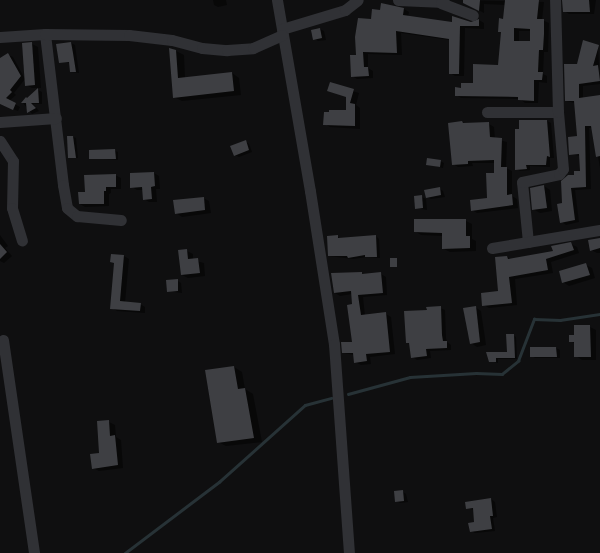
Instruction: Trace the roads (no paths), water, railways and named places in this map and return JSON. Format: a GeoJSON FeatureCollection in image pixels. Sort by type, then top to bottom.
{"type":"FeatureCollection","features":[{"type":"Feature","properties":{"kind":"street"},"geometry":{"type":"LineString","coordinates":[[278,0],[334,344],[350,553]]}},
{"type":"Feature","properties":{"kind":"street"},"geometry":{"type":"LineString","coordinates":[[0,37],[45,34],[129,35],[172,40],[202,48],[227,50],[253,48],[282,32],[345,10],[358,0]]}},
{"type":"Feature","properties":{"kind":"street"},"geometry":{"type":"LineString","coordinates":[[398,0],[442,3],[473,15]]}},
{"type":"Feature","properties":{"kind":"street"},"geometry":{"type":"LineString","coordinates":[[528,242],[522,182],[559,174],[563,169],[558,112],[555,0]]}},
{"type":"Feature","properties":{"kind":"street"},"geometry":{"type":"LineString","coordinates":[[45,34],[67,208],[77,216],[121,220]]}},
{"type":"Feature","properties":{"kind":"street"},"geometry":{"type":"LineString","coordinates":[[487,112],[558,112]]}},
{"type":"Feature","properties":{"kind":"street"},"geometry":{"type":"LineString","coordinates":[[0,122],[56,118]]}},
{"type":"Feature","properties":{"kind":"street"},"geometry":{"type":"LineString","coordinates":[[0,141],[13,161],[12,208],[22,240]]}},
{"type":"Feature","properties":{"kind":"street"},"geometry":{"type":"LineString","coordinates":[[492,248],[600,230]]}},
{"type":"Feature","properties":{"kind":"street"},"geometry":{"type":"LineString","coordinates":[[3,340],[34,553]]}},
{"type":"Feature","properties":{"kind":"waterway"},"geometry":{"type":"LineString","coordinates":[[348,394],[410,377],[476,373],[502,374],[518,361],[534,319],[560,320],[600,314]]}},
{"type":"Feature","properties":{"kind":"waterway"},"geometry":{"type":"LineString","coordinates":[[125,553],[219,482],[305,405],[331,398]]}}]}
